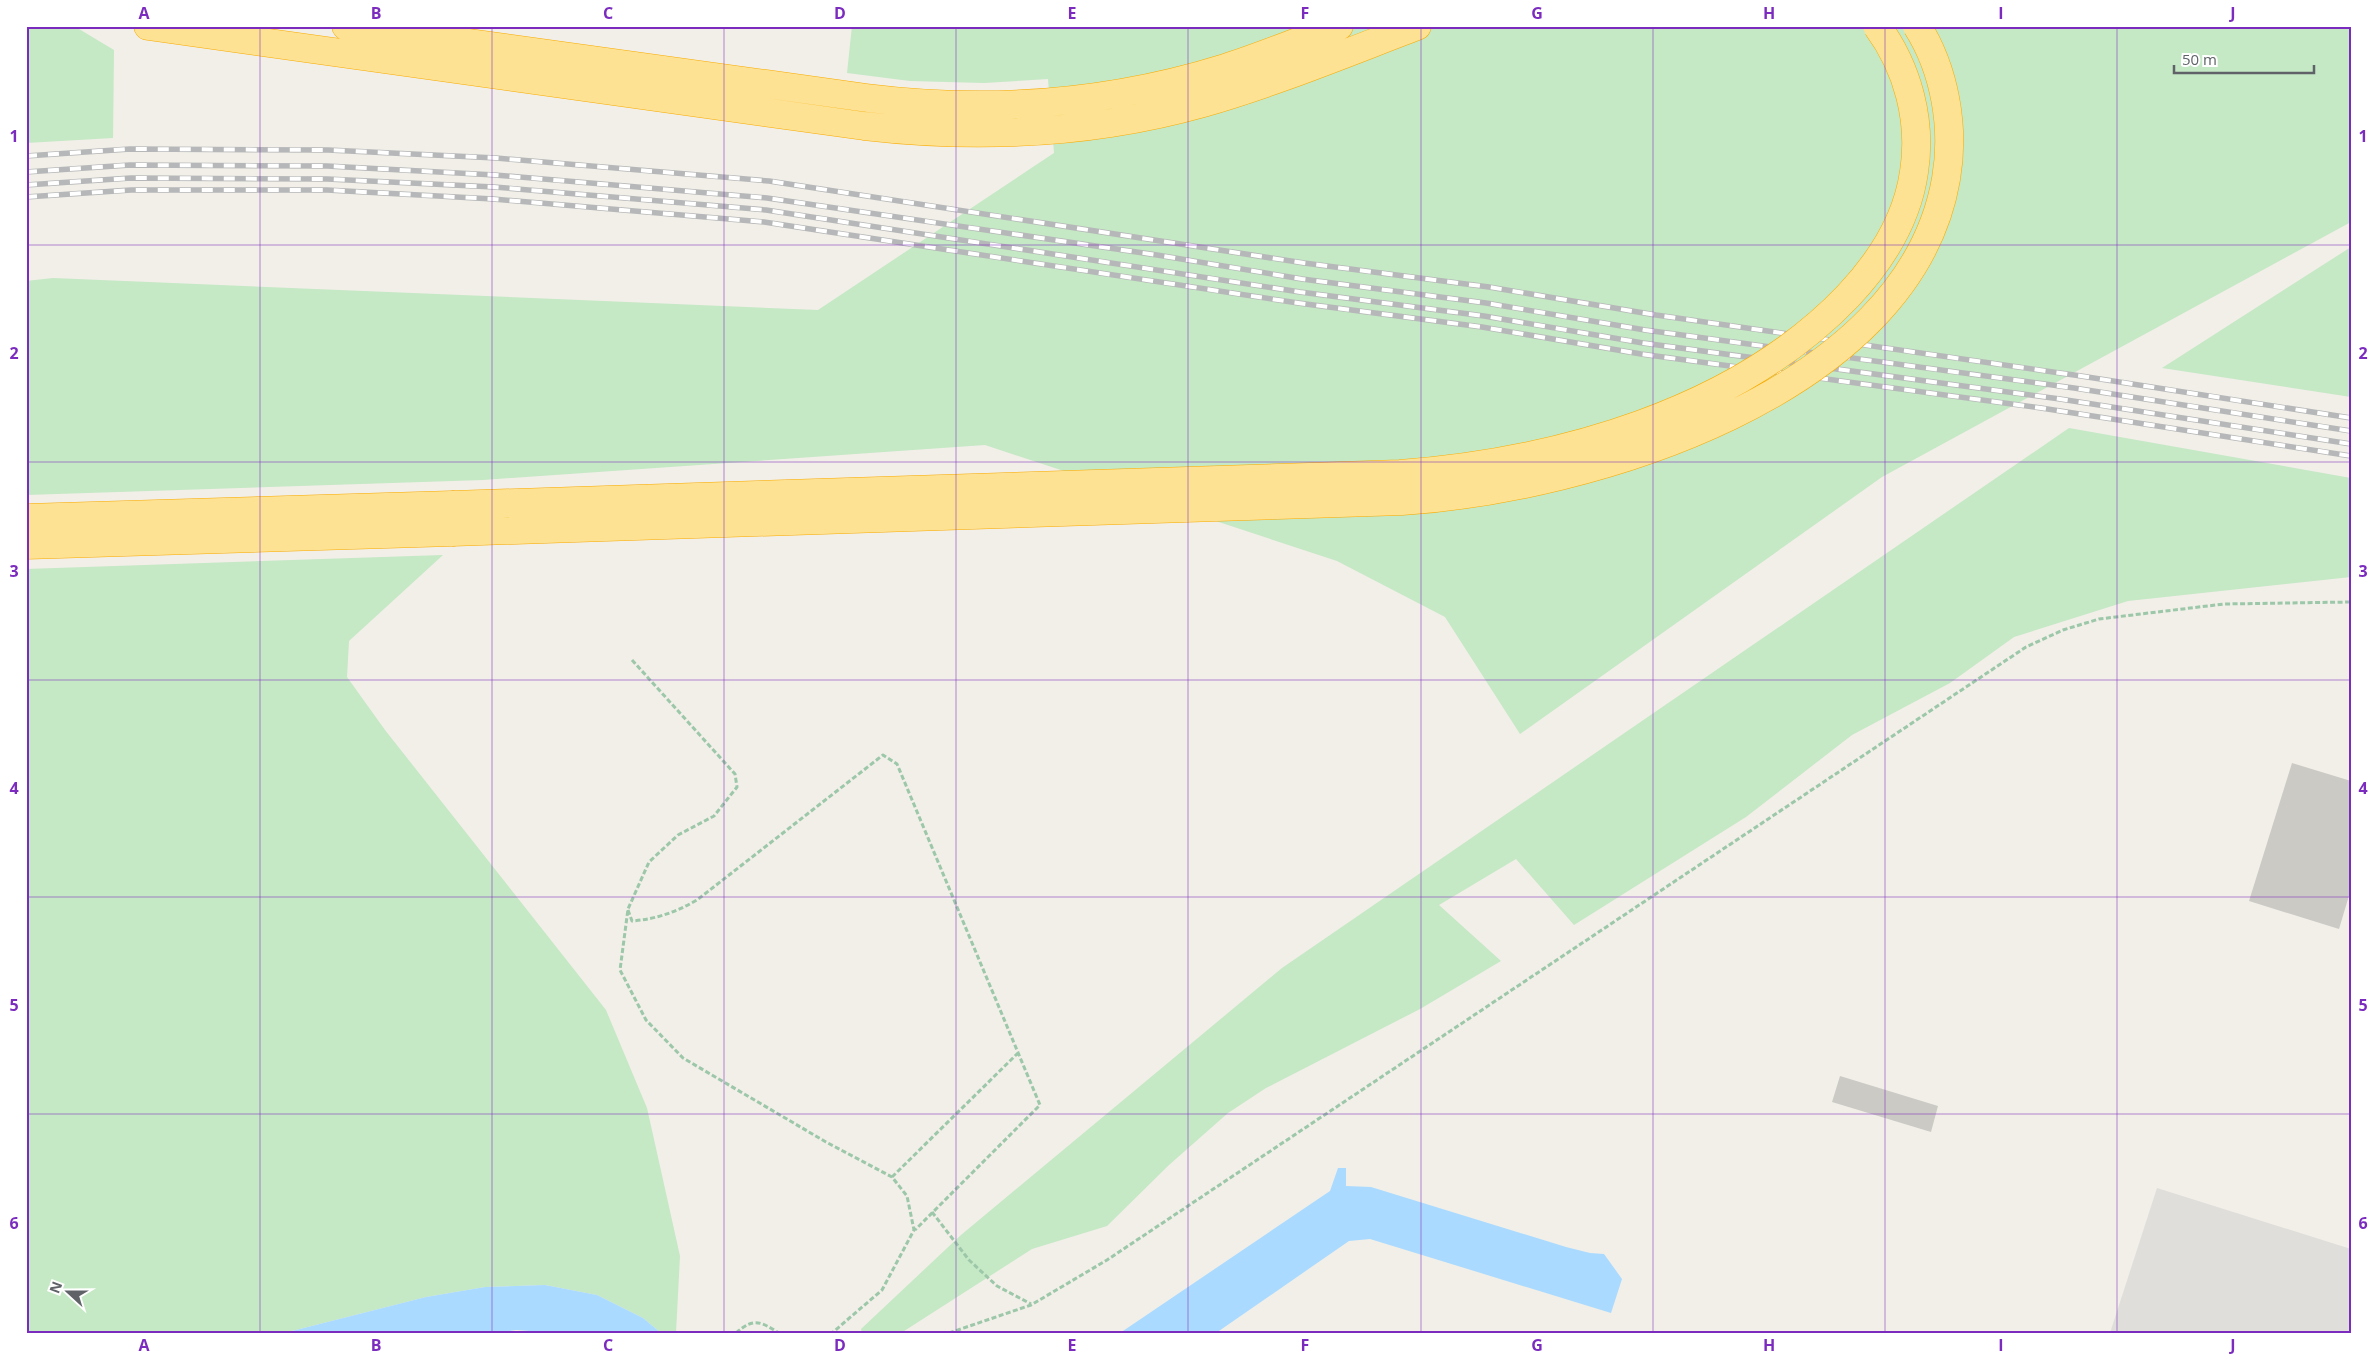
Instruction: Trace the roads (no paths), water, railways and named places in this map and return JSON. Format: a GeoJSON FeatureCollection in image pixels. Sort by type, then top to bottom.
{"type":"FeatureCollection","features":[{"type":"Feature","properties":{"kind":"highway"},"geometry":{"type":"LineString","coordinates":[[148,26],[871,126],[933,132],[1024,132],[1115,122],[1202,103],[1274,80],[1417,26]]}},
{"type":"Feature","properties":{"kind":"highway"},"geometry":{"type":"LineString","coordinates":[[346,26],[888,101],[950,106],[1021,104],[1100,96],[1163,84],[1244,61],[1339,26]]}},
{"type":"Feature","properties":{"kind":"highway"},"geometry":{"type":"LineString","coordinates":[[26,518],[1400,474],[1453,469],[1556,450],[1616,432],[1715,392],[1772,359],[1806,334],[1838,306],[1867,275],[1884,252],[1908,202],[1915,166],[1915,118],[1905,76],[1886,38],[1877,26]]}},
{"type":"Feature","properties":{"kind":"highway"},"geometry":{"type":"LineString","coordinates":[[26,545],[1402,501],[1453,497],[1584,471],[1675,440],[1728,416],[1802,374],[1836,349],[1869,320],[1910,272],[1928,240],[1938,214],[1949,154],[1947,114],[1943,91],[1929,49],[1917,26]]}},
{"type":"Feature","properties":{"kind":"water"},"geometry":{"type":"Polygon","coordinates":[[[1338,1168],[1346,1168],[1346,1186],[1371,1187],[1566,1247],[1590,1253],[1604,1254],[1622,1279],[1611,1313],[1370,1239],[1349,1241],[1216,1333],[1120,1333],[1330,1191],[1338,1168]]]}},
{"type":"Feature","properties":{"kind":"water"},"geometry":{"type":"Polygon","coordinates":[[[545,1285],[597,1295],[643,1318],[661,1333],[555,1333],[516,1330],[498,1333],[284,1333],[426,1297],[485,1287],[545,1285]]]}},
{"type":"Feature","properties":{"kind":"railway"},"geometry":{"type":"LineString","coordinates":[[26,156],[130,149],[328,150],[496,158],[769,181],[1304,263],[1489,287],[1656,315],[2081,376],[2351,418]]}},
{"type":"Feature","properties":{"kind":"railway"},"geometry":{"type":"LineString","coordinates":[[26,172],[130,165],[327,166],[495,175],[767,198],[1157,255],[1302,279],[1486,303],[1645,330],[2074,388],[2351,431]]}},
{"type":"Feature","properties":{"kind":"railway"},"geometry":{"type":"LineString","coordinates":[[26,185],[131,178],[327,179],[494,187],[766,210],[1300,292],[1484,316],[1643,343],[2060,399],[2351,444]]}},
{"type":"Feature","properties":{"kind":"railway"},"geometry":{"type":"LineString","coordinates":[[26,197],[131,190],[327,190],[493,199],[764,222],[1298,303],[1482,327],[1641,354],[2041,408],[2351,456]]}}]}
